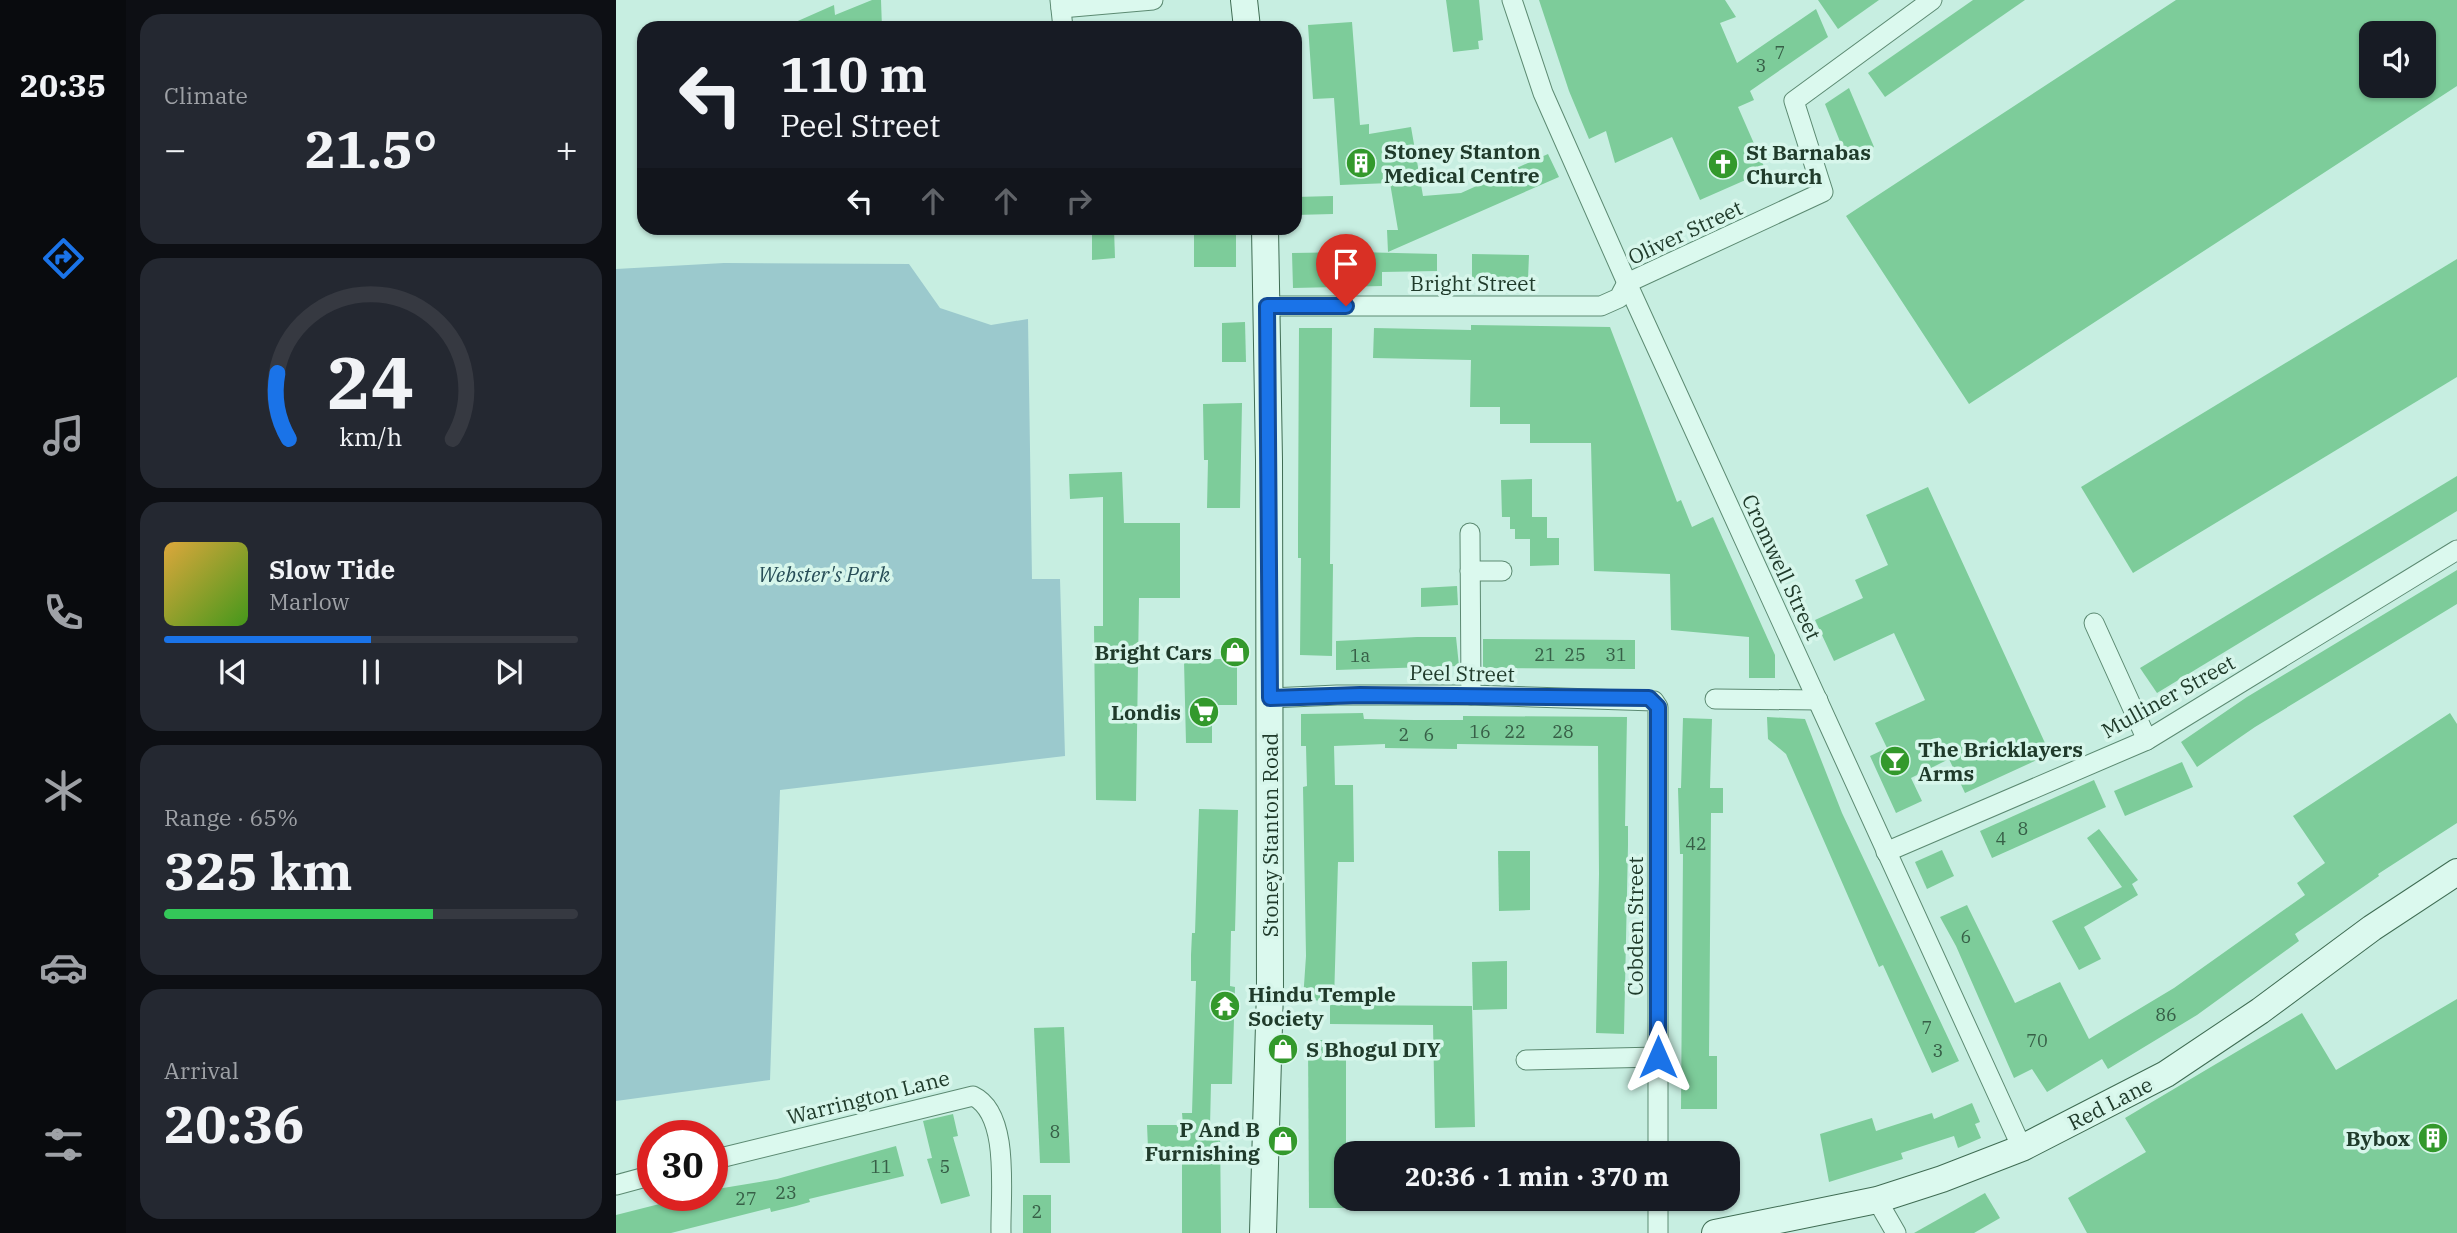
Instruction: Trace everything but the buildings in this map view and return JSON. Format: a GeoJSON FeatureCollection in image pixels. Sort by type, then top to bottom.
{"type":"FeatureCollection","features":[{"type":"Feature","properties":{"kind":"main road"},"geometry":{"type":"LineString","coordinates":[[1244,0],[1246,21]]}},
{"type":"Feature","properties":{"kind":"main road","name":"Stoney Stanton Road"},"geometry":{"type":"LineString","coordinates":[[1263,1233],[1270,990],[1265,235]]}},
{"type":"Feature","properties":{"kind":"main road","name":"Red Lane"},"geometry":{"type":"LineString","coordinates":[[1715,1233],[1877,1200],[1942,1179],[2022,1148],[2166,1074],[2260,1010],[2372,928],[2457,872]]}},
{"type":"Feature","properties":{"kind":"street"},"geometry":{"type":"LineString","coordinates":[[1062,12],[1153,0]]}},
{"type":"Feature","properties":{"kind":"street","name":"Cromwell Street"},"geometry":{"type":"LineString","coordinates":[[1512,0],[1543,93],[2022,1148]]}},
{"type":"Feature","properties":{"kind":"street","name":"Oliver Street"},"geometry":{"type":"LineString","coordinates":[[1628,283],[1823,192],[1794,101],[1932,0]]}},
{"type":"Feature","properties":{"kind":"street","name":"Bright Street"},"geometry":{"type":"LineString","coordinates":[[1267,306],[1601,306],[1619,298],[1628,283]]}},
{"type":"Feature","properties":{"kind":"street"},"geometry":{"type":"LineString","coordinates":[[1470,533],[1471,695]]}},
{"type":"Feature","properties":{"kind":"street","name":"Mulliner Street"},"geometry":{"type":"LineString","coordinates":[[1886,852],[2147,740],[2457,551]]}},
{"type":"Feature","properties":{"kind":"street"},"geometry":{"type":"LineString","coordinates":[[1470,571],[1502,571]]}},
{"type":"Feature","properties":{"kind":"street"},"geometry":{"type":"LineString","coordinates":[[2094,622],[2147,740]]}},
{"type":"Feature","properties":{"kind":"street","name":"Peel Street"},"geometry":{"type":"LineString","coordinates":[[1270,698],[1471,695],[1649,698],[1654,701]]}},
{"type":"Feature","properties":{"kind":"street"},"geometry":{"type":"LineString","coordinates":[[1715,699],[1818,701]]}},
{"type":"Feature","properties":{"kind":"street","name":"Cobden Street"},"geometry":{"type":"LineString","coordinates":[[1654,701],[1658,707],[1658,1141]]}},
{"type":"Feature","properties":{"kind":"street"},"geometry":{"type":"LineString","coordinates":[[1526,1060],[1658,1057]]}},
{"type":"Feature","properties":{"kind":"street","name":"Warrington Lane"},"geometry":{"type":"LineString","coordinates":[[728,1156],[972,1096],[989,1108],[995,1122],[1000,1155],[1000,1233]]}},
{"type":"Feature","properties":{"kind":"street"},"geometry":{"type":"LineString","coordinates":[[616,1185],[637,1179]]}},
{"type":"Feature","properties":{"kind":"street"},"geometry":{"type":"LineString","coordinates":[[1877,1200],[1896,1233]]}},
{"type":"Feature","properties":{"kind":"street"},"geometry":{"type":"LineString","coordinates":[[1658,1211],[1658,1233]]}},
{"type":"Feature","properties":{"kind":"green space","name":"Webster's Park"},"geometry":{"type":"Polygon","coordinates":[[[724,263],[909,264],[940,308],[991,325],[1028,319],[1032,579],[1060,579],[1065,756],[780,790],[770,1080],[616,1101],[616,269],[724,263]]]}},
{"type":"Feature","properties":{"kind":"place","name":"Stoney Stanton Medical Centre"},"geometry":{"type":"Point","coordinates":[1361,163]}},
{"type":"Feature","properties":{"kind":"place","name":"St Barnabas Church"},"geometry":{"type":"Point","coordinates":[1723,164]}},
{"type":"Feature","properties":{"kind":"place","name":"Bright Cars"},"geometry":{"type":"Point","coordinates":[1235,652]}},
{"type":"Feature","properties":{"kind":"place","name":"Londis"},"geometry":{"type":"Point","coordinates":[1204,712]}},
{"type":"Feature","properties":{"kind":"place","name":"The Bricklayers Arms"},"geometry":{"type":"Point","coordinates":[1895,761]}},
{"type":"Feature","properties":{"kind":"place","name":"Hindu Temple Society"},"geometry":{"type":"Point","coordinates":[1225,1006]}},
{"type":"Feature","properties":{"kind":"place","name":"S Bhogul DIY"},"geometry":{"type":"Point","coordinates":[1283,1049]}},
{"type":"Feature","properties":{"kind":"place","name":"Bybox"},"geometry":{"type":"Point","coordinates":[2433,1138]}},
{"type":"Feature","properties":{"kind":"place","name":"P And B Furnishing"},"geometry":{"type":"Point","coordinates":[1283,1141]}},
{"type":"Feature","properties":{"kind":"route"},"geometry":{"type":"LineString","coordinates":[[1346,306],[1267,306],[1270,698],[1449,695],[1649,698],[1654,701],[1658,707],[1658,1057]]}}]}
